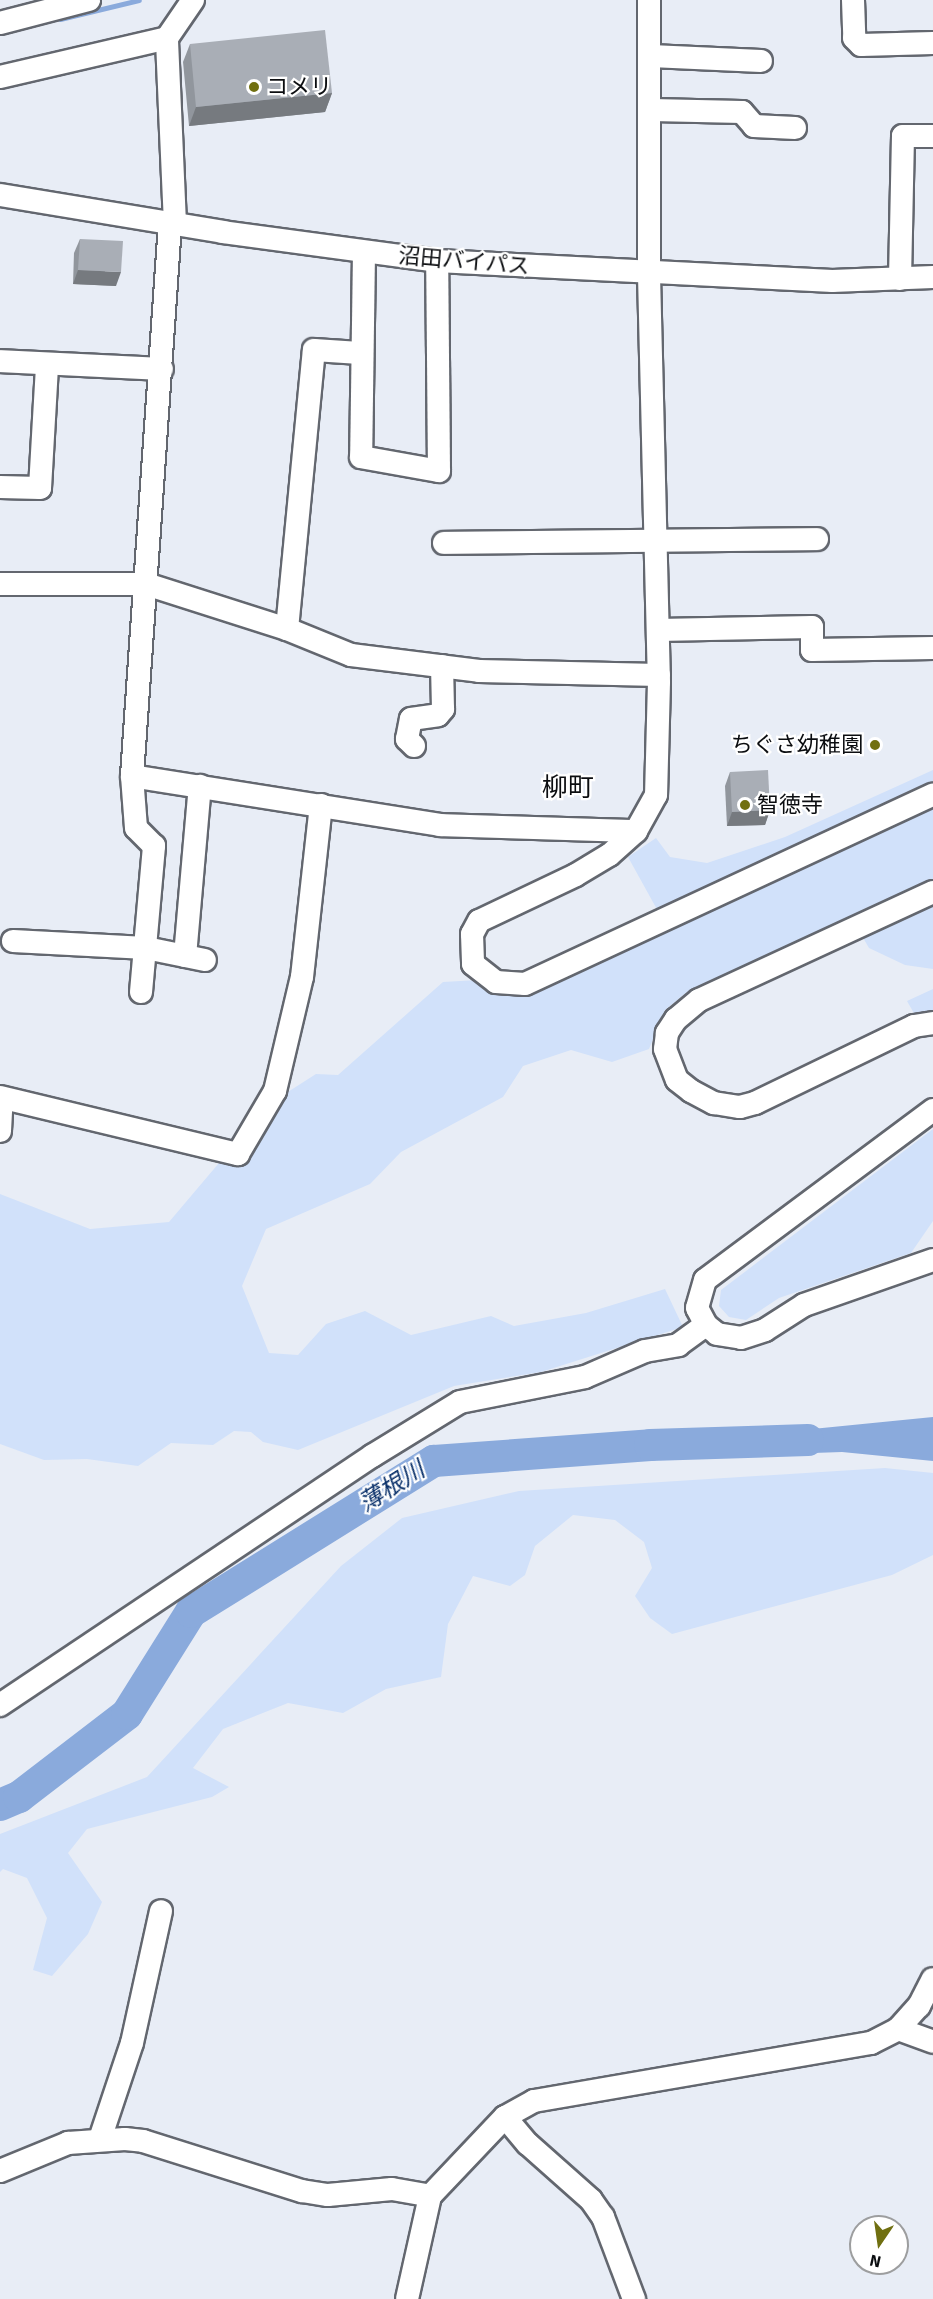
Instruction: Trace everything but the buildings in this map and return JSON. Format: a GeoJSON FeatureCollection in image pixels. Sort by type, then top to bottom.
{"type":"FeatureCollection","features":[{"type":"Feature","properties":{"kind":"street"},"geometry":{"type":"LineString","coordinates":[[0,23],[89,0]]}},
{"type":"Feature","properties":{"kind":"street"},"geometry":{"type":"LineString","coordinates":[[141,992],[154,846],[136,828],[132,776],[172,224],[166,38],[193,0]]}},
{"type":"Feature","properties":{"kind":"street"},"geometry":{"type":"LineString","coordinates":[[649,0],[652,110],[650,275],[659,675],[656,795],[636,831],[609,855],[576,875],[480,921],[472,934],[473,964],[496,982],[525,984],[933,795]]}},
{"type":"Feature","properties":{"kind":"street"},"geometry":{"type":"LineString","coordinates":[[853,0],[854,38],[861,45],[933,43]]}},
{"type":"Feature","properties":{"kind":"street"},"geometry":{"type":"LineString","coordinates":[[0,77],[166,38]]}},
{"type":"Feature","properties":{"kind":"street"},"geometry":{"type":"LineString","coordinates":[[651,56],[761,61]]}},
{"type":"Feature","properties":{"kind":"street"},"geometry":{"type":"LineString","coordinates":[[652,110],[742,112],[754,126],[795,128]]}},
{"type":"Feature","properties":{"kind":"street"},"geometry":{"type":"LineString","coordinates":[[900,279],[903,136],[933,136]]}},
{"type":"Feature","properties":{"kind":"street","name":"沼田バイパス"},"geometry":{"type":"LineString","coordinates":[[0,195],[172,224],[437,261],[650,275],[832,281],[933,277]]}},
{"type":"Feature","properties":{"kind":"street"},"geometry":{"type":"LineString","coordinates":[[364,252],[360,353],[361,457],[439,471],[437,261]]}},
{"type":"Feature","properties":{"kind":"street"},"geometry":{"type":"LineString","coordinates":[[288,629],[314,350],[360,353]]}},
{"type":"Feature","properties":{"kind":"street"},"geometry":{"type":"LineString","coordinates":[[0,361],[162,369]]}},
{"type":"Feature","properties":{"kind":"street"},"geometry":{"type":"LineString","coordinates":[[0,487],[40,488],[47,365]]}},
{"type":"Feature","properties":{"kind":"street"},"geometry":{"type":"LineString","coordinates":[[444,543],[656,538],[817,539]]}},
{"type":"Feature","properties":{"kind":"street"},"geometry":{"type":"LineString","coordinates":[[0,584],[146,584],[288,629],[351,655],[442,666],[555,675],[659,675]]}},
{"type":"Feature","properties":{"kind":"street"},"geometry":{"type":"LineString","coordinates":[[658,630],[812,627],[812,650],[933,648]]}},
{"type":"Feature","properties":{"kind":"street"},"geometry":{"type":"LineString","coordinates":[[414,746],[407,739],[411,719],[438,715],[443,709],[442,666]]}},
{"type":"Feature","properties":{"kind":"street"},"geometry":{"type":"LineString","coordinates":[[132,776],[440,825],[636,831]]}},
{"type":"Feature","properties":{"kind":"street"},"geometry":{"type":"LineString","coordinates":[[14,941],[146,948],[195,958],[200,786]]}},
{"type":"Feature","properties":{"kind":"street"},"geometry":{"type":"LineString","coordinates":[[0,1131],[1,1098],[238,1154],[275,1091],[300,988],[321,805]]}},
{"type":"Feature","properties":{"kind":"street"},"geometry":{"type":"LineString","coordinates":[[933,892],[699,1000],[676,1019],[667,1033],[664,1049],[677,1080],[691,1091],[714,1103],[740,1107],[755,1103],[914,1026],[933,1023]]}},
{"type":"Feature","properties":{"kind":"street"},"geometry":{"type":"LineString","coordinates":[[933,1110],[705,1280],[697,1308],[706,1325],[728,1337],[753,1335],[776,1324],[792,1310],[933,1256]]}},
{"type":"Feature","properties":{"kind":"street"},"geometry":{"type":"LineString","coordinates":[[0,1705],[372,1455],[460,1402],[585,1377],[645,1351],[678,1345],[706,1325]]}},
{"type":"Feature","properties":{"kind":"street"},"geometry":{"type":"LineString","coordinates":[[99,2139],[132,2043],[161,1911]]}},
{"type":"Feature","properties":{"kind":"street"},"geometry":{"type":"LineString","coordinates":[[407,2299],[430,2196],[505,2117],[534,2101],[871,2043],[898,2030],[919,2006],[933,1979]]}},
{"type":"Feature","properties":{"kind":"street"},"geometry":{"type":"LineString","coordinates":[[898,2030],[933,2042]]}},
{"type":"Feature","properties":{"kind":"street"},"geometry":{"type":"LineString","coordinates":[[505,2117],[528,2144],[591,2200],[603,2217],[634,2299]]}},
{"type":"Feature","properties":{"kind":"street"},"geometry":{"type":"LineString","coordinates":[[0,2171],[39,2152],[99,2139],[143,2140],[302,2191],[328,2195],[392,2189],[430,2196]]}},
{"type":"Feature","properties":{"kind":"shaded area"},"geometry":{"type":"Polygon","coordinates":[[[933,770],[933,787],[659,913],[628,857],[656,838],[670,857],[707,863],[785,837],[933,770]]]}},
{"type":"Feature","properties":{"kind":"shaded area"},"geometry":{"type":"Polygon","coordinates":[[[933,804],[933,880],[687,992],[665,1010],[649,1049],[612,1062],[571,1050],[523,1066],[503,1097],[401,1152],[370,1184],[266,1229],[242,1286],[269,1353],[298,1355],[326,1324],[365,1311],[411,1335],[491,1316],[514,1326],[586,1313],[665,1289],[683,1327],[541,1372],[454,1386],[298,1450],[263,1442],[251,1432],[234,1431],[213,1445],[171,1443],[138,1466],[87,1459],[44,1460],[0,1444],[0,1194],[90,1229],[169,1222],[269,1104],[316,1074],[338,1075],[443,982],[478,980],[492,988],[933,804]]]}},
{"type":"Feature","properties":{"kind":"shaded area"},"geometry":{"type":"Polygon","coordinates":[[[933,904],[933,969],[905,965],[869,948],[862,936],[933,904]]]}},
{"type":"Feature","properties":{"kind":"shaded area"},"geometry":{"type":"Polygon","coordinates":[[[933,989],[933,1013],[915,1015],[907,1001],[933,989]]]}},
{"type":"Feature","properties":{"kind":"shaded area"},"geometry":{"type":"Polygon","coordinates":[[[933,1129],[933,1221],[911,1253],[779,1298],[746,1320],[729,1317],[719,1306],[721,1290],[933,1129]]]}},
{"type":"Feature","properties":{"kind":"shaded area"},"geometry":{"type":"Polygon","coordinates":[[[885,1468],[933,1473],[933,1555],[892,1575],[672,1634],[650,1618],[635,1596],[652,1568],[644,1542],[615,1520],[573,1515],[535,1546],[525,1575],[510,1586],[473,1576],[448,1624],[441,1677],[386,1689],[343,1713],[288,1703],[223,1729],[193,1768],[229,1787],[212,1797],[87,1829],[68,1853],[102,1902],[88,1934],[52,1976],[33,1970],[47,1918],[27,1878],[3,1869],[0,1872],[0,1834],[147,1777],[341,1566],[402,1518],[519,1491],[885,1468]]]}},
{"type":"Feature","properties":{"kind":"water"},"geometry":{"type":"Polygon","coordinates":[[[933,1417],[933,1461],[842,1452],[756,1455],[772,1433],[933,1417]]]}},
{"type":"Feature","properties":{"kind":"waterway"},"geometry":{"type":"LineString","coordinates":[[60,19],[139,0]]}},
{"type":"Feature","properties":{"kind":"waterway","name":"薄根川"},"geometry":{"type":"LineString","coordinates":[[0,1805],[19,1797],[127,1714],[191,1612],[434,1461],[650,1445],[808,1440]]}},
{"type":"Feature","properties":{"kind":"place","name":"コメリ"},"geometry":{"type":"Point","coordinates":[254,87]}},
{"type":"Feature","properties":{"kind":"place","name":"ちぐさ幼稚園"},"geometry":{"type":"Point","coordinates":[875,745]}},
{"type":"Feature","properties":{"kind":"place","name":"智徳寺"},"geometry":{"type":"Point","coordinates":[745,805]}},
{"type":"Feature","properties":{"kind":"district","name":"柳町"},"geometry":{"type":"Point","coordinates":[568,789]}}]}
